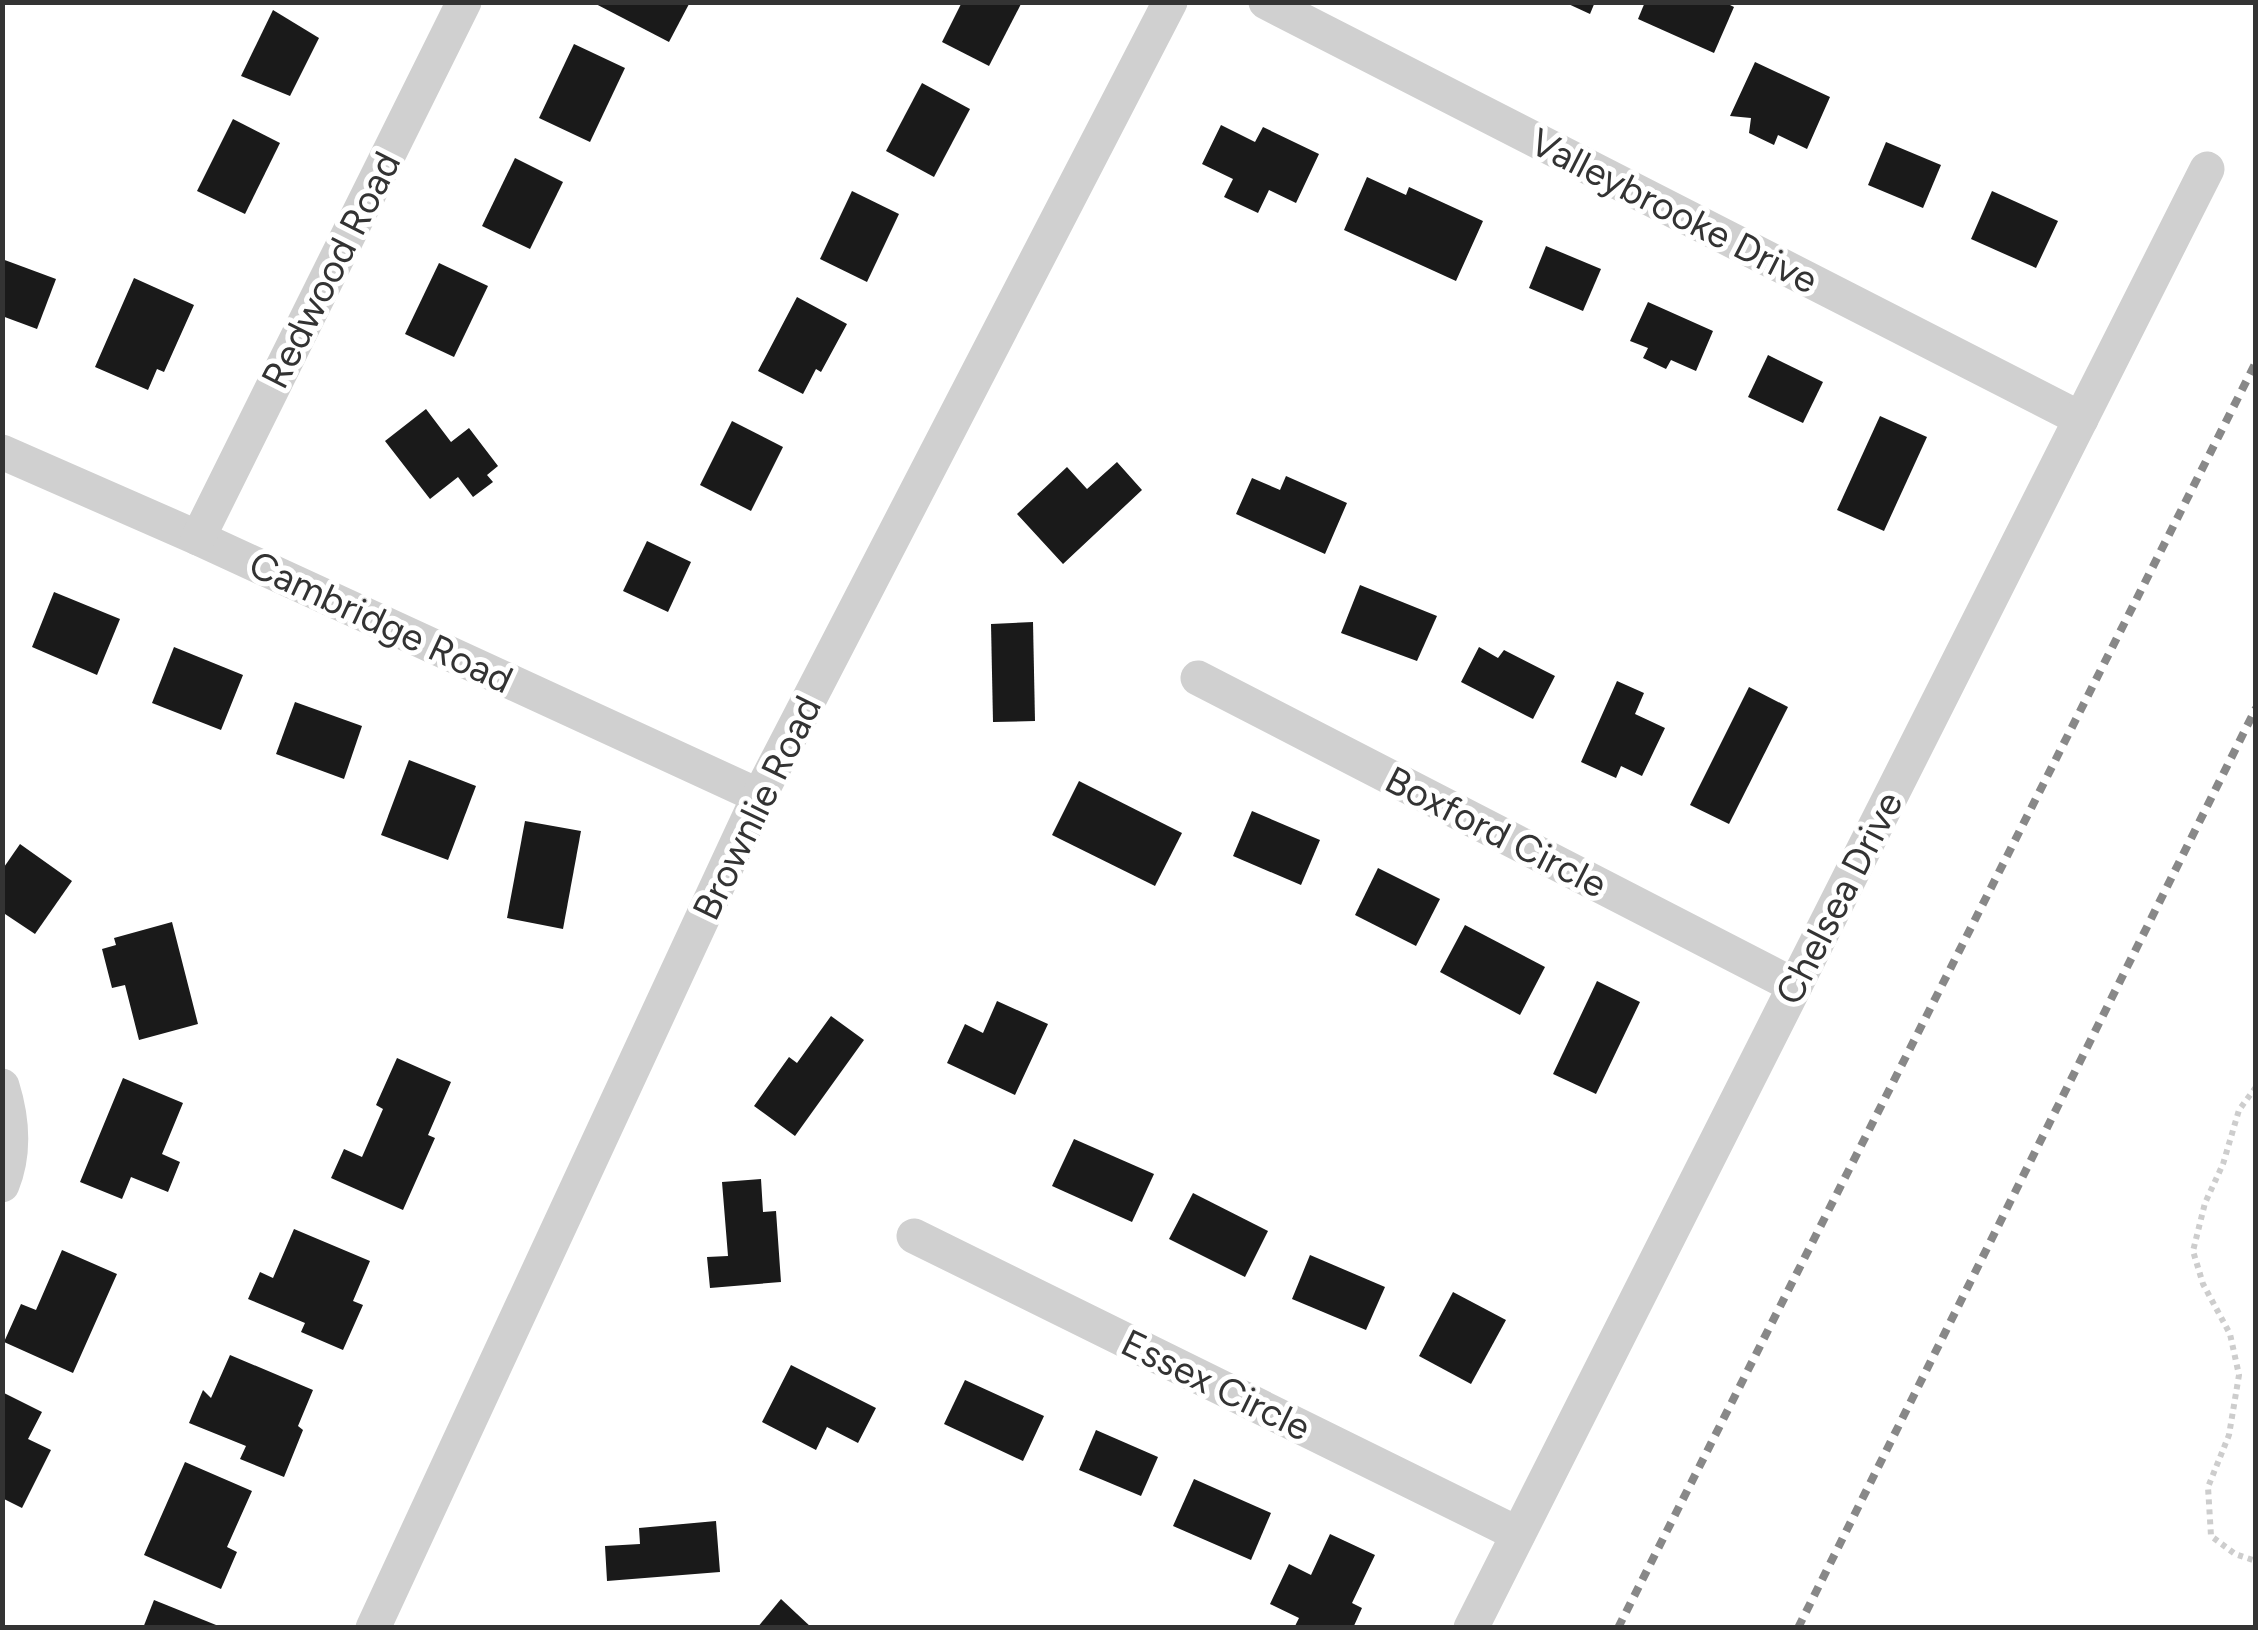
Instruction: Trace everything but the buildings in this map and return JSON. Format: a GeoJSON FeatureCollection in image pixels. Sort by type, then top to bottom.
{"type":"FeatureCollection","features":[{"type":"Feature","properties":{"kind":"street","name":"Redwood Road"},"geometry":{"type":"LineString","coordinates":[[198,538],[464,2]]}},
{"type":"Feature","properties":{"kind":"street","name":"Brownlie Road"},"geometry":{"type":"LineString","coordinates":[[372,1628],[759,796],[1170,2]]}},
{"type":"Feature","properties":{"kind":"street","name":"Valleybrooke Drive"},"geometry":{"type":"LineString","coordinates":[[1266,2],[2081,418]]}},
{"type":"Feature","properties":{"kind":"street","name":"Chelsea Drive"},"geometry":{"type":"LineString","coordinates":[[1471,1628],[2207,169]]}},
{"type":"Feature","properties":{"kind":"street","name":"Cambridge Road"},"geometry":{"type":"LineString","coordinates":[[2,452],[759,796]]}},
{"type":"Feature","properties":{"kind":"street","name":"Boxford Circle"},"geometry":{"type":"LineString","coordinates":[[1198,678],[1795,986]]}},
{"type":"Feature","properties":{"kind":"street"},"geometry":{"type":"LineString","coordinates":[[2,1086],[12,1116],[8,1172],[2,1185]]}},
{"type":"Feature","properties":{"kind":"street","name":"Essex Circle"},"geometry":{"type":"LineString","coordinates":[[914,1236],[1518,1534]]}},
{"type":"Feature","properties":{"kind":"path"},"geometry":{"type":"LineString","coordinates":[[2256,1087],[2239,1110],[2192,1251],[2203,1284],[2230,1334],[2239,1375],[2229,1435],[2208,1486],[2210,1536],[2235,1554],[2256,1562]]}},
{"type":"Feature","properties":{"kind":"railway"},"geometry":{"type":"LineString","coordinates":[[1618,1628],[2256,362]]}},
{"type":"Feature","properties":{"kind":"railway"},"geometry":{"type":"LineString","coordinates":[[1798,1628],[2256,708]]}}]}
